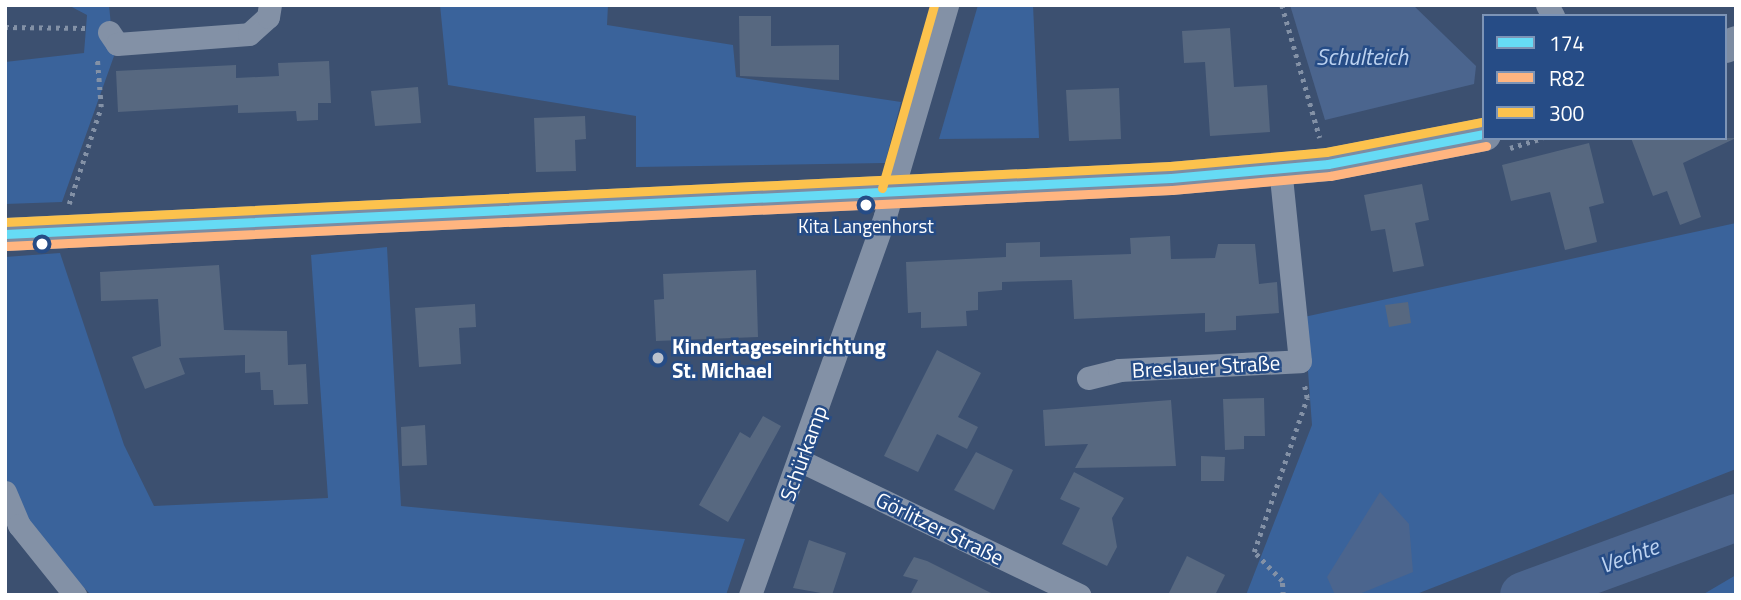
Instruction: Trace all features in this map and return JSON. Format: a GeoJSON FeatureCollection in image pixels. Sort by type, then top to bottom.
{"type":"FeatureCollection","features":[{"type":"Feature","properties":{"kind":"main road"},"geometry":{"type":"LineString","coordinates":[[5,234],[894,191],[1280,168],[1420,150],[1482,134]]}},
{"type":"Feature","properties":{"kind":"street"},"geometry":{"type":"LineString","coordinates":[[108,33],[117,44],[249,34],[268,17],[270,5]]}},
{"type":"Feature","properties":{"kind":"street","name":"Schürkamp"},"geometry":{"type":"LineString","coordinates":[[750,595],[801,461],[894,191],[947,5]]}},
{"type":"Feature","properties":{"kind":"street","name":"Breslauer Straße"},"geometry":{"type":"LineString","coordinates":[[1088,378],[1119,370],[1300,361],[1280,168]]}},
{"type":"Feature","properties":{"kind":"street","name":"Görlitzer Straße"},"geometry":{"type":"LineString","coordinates":[[801,461],[1079,595]]}},
{"type":"Feature","properties":{"kind":"street"},"geometry":{"type":"LineString","coordinates":[[5,492],[31,543],[75,595]]}},
{"type":"Feature","properties":{"kind":"path"},"geometry":{"type":"LineString","coordinates":[[1282,5],[1321,142]]}},
{"type":"Feature","properties":{"kind":"path"},"geometry":{"type":"LineString","coordinates":[[5,26],[95,28],[101,107],[69,208]]}},
{"type":"Feature","properties":{"kind":"path"},"geometry":{"type":"LineString","coordinates":[[1283,595],[1282,581],[1254,552],[1307,398],[1300,361]]}},
{"type":"Feature","properties":{"kind":"path"},"geometry":{"type":"LineString","coordinates":[[1657,595],[1670,595]]}},
{"type":"Feature","properties":{"kind":"shaded area"},"geometry":{"type":"Polygon","coordinates":[[[68,5],[109,5],[114,56],[62,202],[5,204],[5,62],[84,53],[87,15],[68,5]]]}},
{"type":"Feature","properties":{"kind":"shaded area"},"geometry":{"type":"Polygon","coordinates":[[[440,5],[608,5],[607,25],[733,45],[736,77],[901,102],[885,163],[636,167],[636,116],[448,85],[440,5]]]}},
{"type":"Feature","properties":{"kind":"shaded area"},"geometry":{"type":"Polygon","coordinates":[[[978,5],[1033,5],[1039,138],[939,139],[978,5]]]}},
{"type":"Feature","properties":{"kind":"shaded area"},"geometry":{"type":"Polygon","coordinates":[[[1736,223],[1736,469],[1414,595],[1246,595],[1312,425],[1304,317],[1736,223]]]}},
{"type":"Feature","properties":{"kind":"shaded area"},"geometry":{"type":"Polygon","coordinates":[[[387,247],[401,506],[745,539],[726,595],[91,595],[43,545],[5,520],[5,257],[60,253],[124,445],[154,506],[328,498],[311,255],[387,247]]]}},
{"type":"Feature","properties":{"kind":"shaded area"},"geometry":{"type":"Polygon","coordinates":[[[1736,575],[1736,595],[1702,595],[1736,575]]]}},
{"type":"Feature","properties":{"kind":"water","name":"Schulteich"},"geometry":{"type":"Polygon","coordinates":[[[1290,5],[1413,5],[1476,66],[1474,84],[1325,120],[1290,5]]]}},
{"type":"Feature","properties":{"kind":"water"},"geometry":{"type":"Polygon","coordinates":[[[1380,492],[1409,524],[1413,572],[1357,595],[1335,595],[1327,577],[1380,492]]]}},
{"type":"Feature","properties":{"kind":"building"},"geometry":{"type":"Polygon","coordinates":[[[739,16],[771,16],[771,46],[839,45],[839,80],[740,76],[739,16]]]}},
{"type":"Feature","properties":{"kind":"building"},"geometry":{"type":"Polygon","coordinates":[[[1230,28],[1234,87],[1267,85],[1270,132],[1210,136],[1205,62],[1184,63],[1182,31],[1230,28]]]}},
{"type":"Feature","properties":{"kind":"building"},"geometry":{"type":"Polygon","coordinates":[[[329,61],[331,103],[318,103],[318,120],[297,121],[296,111],[238,113],[238,105],[118,112],[116,71],[236,65],[236,78],[279,76],[278,63],[329,61]]]}},
{"type":"Feature","properties":{"kind":"building"},"geometry":{"type":"Polygon","coordinates":[[[418,87],[421,123],[375,126],[371,91],[418,87]]]}},
{"type":"Feature","properties":{"kind":"building"},"geometry":{"type":"Polygon","coordinates":[[[1119,88],[1121,139],[1069,141],[1066,90],[1119,88]]]}},
{"type":"Feature","properties":{"kind":"building"},"geometry":{"type":"Polygon","coordinates":[[[585,116],[586,139],[575,140],[576,171],[536,172],[534,118],[585,116]]]}},
{"type":"Feature","properties":{"kind":"building"},"geometry":{"type":"Polygon","coordinates":[[[1736,138],[1683,163],[1701,217],[1680,225],[1667,191],[1653,196],[1632,140],[1736,138]]]}},
{"type":"Feature","properties":{"kind":"building"},"geometry":{"type":"Polygon","coordinates":[[[1589,143],[1604,203],[1589,207],[1597,242],[1565,250],[1550,192],[1511,201],[1502,165],[1589,143]]]}},
{"type":"Feature","properties":{"kind":"building"},"geometry":{"type":"Polygon","coordinates":[[[1422,184],[1429,220],[1415,223],[1424,266],[1393,272],[1385,229],[1371,231],[1364,195],[1422,184]]]}},
{"type":"Feature","properties":{"kind":"building"},"geometry":{"type":"Polygon","coordinates":[[[1170,236],[1171,259],[1215,258],[1218,244],[1255,244],[1259,284],[1277,282],[1279,313],[1236,316],[1236,330],[1205,332],[1205,313],[1074,319],[1072,280],[1002,282],[1002,290],[978,292],[978,310],[966,311],[967,326],[921,328],[921,312],[908,313],[906,262],[1006,257],[1006,243],[1040,242],[1040,257],[1131,254],[1130,238],[1170,236]]]}},
{"type":"Feature","properties":{"kind":"building"},"geometry":{"type":"Polygon","coordinates":[[[219,265],[224,330],[287,331],[288,365],[306,364],[308,404],[274,405],[273,390],[261,390],[260,372],[245,373],[245,355],[179,358],[185,374],[145,389],[132,357],[161,346],[158,299],[101,301],[100,272],[219,265]]]}},
{"type":"Feature","properties":{"kind":"building"},"geometry":{"type":"Polygon","coordinates":[[[756,270],[758,337],[656,341],[654,300],[664,299],[663,274],[756,270]]]}},
{"type":"Feature","properties":{"kind":"building"},"geometry":{"type":"Polygon","coordinates":[[[1408,302],[1411,323],[1389,327],[1385,305],[1408,302]]]}},
{"type":"Feature","properties":{"kind":"building"},"geometry":{"type":"Polygon","coordinates":[[[475,304],[476,327],[459,328],[461,364],[419,367],[415,308],[475,304]]]}},
{"type":"Feature","properties":{"kind":"building"},"geometry":{"type":"Polygon","coordinates":[[[937,350],[981,373],[958,417],[978,427],[967,449],[937,434],[918,472],[884,456],[937,350]]]}},
{"type":"Feature","properties":{"kind":"building"},"geometry":{"type":"Polygon","coordinates":[[[1264,398],[1265,436],[1244,436],[1244,449],[1225,450],[1223,399],[1264,398]]]}},
{"type":"Feature","properties":{"kind":"building"},"geometry":{"type":"Polygon","coordinates":[[[1171,400],[1176,466],[1075,468],[1088,444],[1045,446],[1043,410],[1171,400]]]}},
{"type":"Feature","properties":{"kind":"building"},"geometry":{"type":"Polygon","coordinates":[[[763,416],[781,426],[728,522],[699,505],[740,432],[750,438],[763,416]]]}},
{"type":"Feature","properties":{"kind":"building"},"geometry":{"type":"Polygon","coordinates":[[[425,425],[427,465],[402,466],[401,427],[425,425]]]}},
{"type":"Feature","properties":{"kind":"building"},"geometry":{"type":"Polygon","coordinates":[[[976,452],[1013,470],[994,510],[954,490],[976,452]]]}},
{"type":"Feature","properties":{"kind":"building"},"geometry":{"type":"Polygon","coordinates":[[[1201,456],[1225,457],[1224,481],[1201,481],[1201,456]]]}},
{"type":"Feature","properties":{"kind":"building"},"geometry":{"type":"Polygon","coordinates":[[[1074,472],[1124,498],[1112,518],[1117,547],[1107,566],[1062,544],[1080,508],[1060,499],[1074,472]]]}},
{"type":"Feature","properties":{"kind":"building"},"geometry":{"type":"Polygon","coordinates":[[[809,540],[846,553],[832,595],[793,588],[809,540]]]}},
{"type":"Feature","properties":{"kind":"building"},"geometry":{"type":"Polygon","coordinates":[[[1187,556],[1225,575],[1215,595],[1168,595],[1187,556]]]}},
{"type":"Feature","properties":{"kind":"building"},"geometry":{"type":"Polygon","coordinates":[[[914,557],[995,595],[910,595],[918,580],[903,576],[914,557]]]}},
{"type":"Feature","properties":{"kind":"waterway","name":"Vechte"},"geometry":{"type":"LineString","coordinates":[[1523,595],[1736,517]]}},
{"type":"Feature","properties":{"kind":"transit line","name":"300"},"geometry":{"type":"LineString","coordinates":[[882,188],[934,5]]}},
{"type":"Feature","properties":{"kind":"transit line","name":"300"},"geometry":{"type":"LineString","coordinates":[[5,222],[1170,166],[1326,152],[1482,122]]}},
{"type":"Feature","properties":{"kind":"transit line","name":"174"},"geometry":{"type":"LineString","coordinates":[[5,234],[1171,178],[1328,164],[1482,134]]}},
{"type":"Feature","properties":{"kind":"transit line","name":"R82"},"geometry":{"type":"LineString","coordinates":[[6,246],[1172,190],[1330,176],[1486,146]]}},
{"type":"Feature","properties":{"kind":"place","name":"Kita Langenhorst"},"geometry":{"type":"Point","coordinates":[866,205]}},
{"type":"Feature","properties":{"kind":"place","name":"Kindertageseinrichtung St. Michael"},"geometry":{"type":"Point","coordinates":[658,358]}}]}
